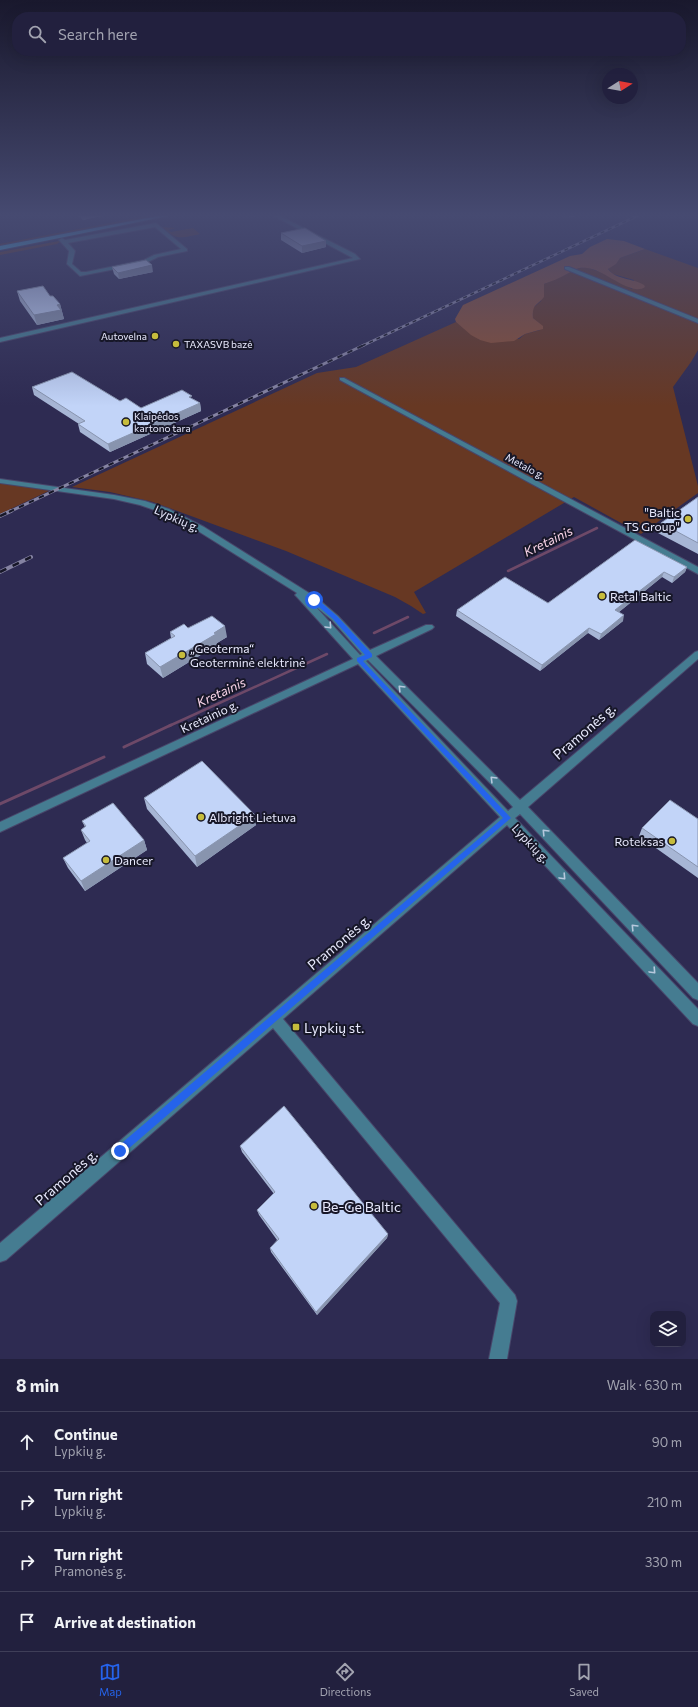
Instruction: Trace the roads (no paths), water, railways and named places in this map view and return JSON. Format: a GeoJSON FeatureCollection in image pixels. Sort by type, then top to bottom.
{"type":"FeatureCollection","features":[{"type":"Feature","properties":{"kind":"street"},"geometry":{"type":"LineString","coordinates":[[0,340],[267,279]]}},
{"type":"Feature","properties":{"kind":"street"},"geometry":{"type":"LineString","coordinates":[[595,279],[698,321]]}},
{"type":"Feature","properties":{"kind":"street","name":"Metalo g."},"geometry":{"type":"LineString","coordinates":[[342,379],[698,571]]}},
{"type":"Feature","properties":{"kind":"street","name":"Lypkių g."},"geometry":{"type":"LineString","coordinates":[[0,481],[59,488],[127,499],[166,511],[201,528],[305,593],[322,606],[347,630],[369,655],[520,807],[698,993]]}},
{"type":"Feature","properties":{"kind":"street","name":"Lypkių g."},"geometry":{"type":"LineString","coordinates":[[282,580],[300,596],[698,1019]]}},
{"type":"Feature","properties":{"kind":"street","name":"Kretainio g."},"geometry":{"type":"LineString","coordinates":[[0,827],[429,627]]}},
{"type":"Feature","properties":{"kind":"street","name":"Pramonės g."},"geometry":{"type":"LineString","coordinates":[[0,1254],[698,654]]}},
{"type":"Feature","properties":{"kind":"street"},"geometry":{"type":"LineString","coordinates":[[274,1019],[509,1301],[498,1359]]}},
{"type":"Feature","properties":{"kind":"waterway","name":"Kretainis"},"geometry":{"type":"LineString","coordinates":[[508,571],[597,528]]}},
{"type":"Feature","properties":{"kind":"waterway","name":"Kretainis"},"geometry":{"type":"LineString","coordinates":[[374,633],[408,617]]}},
{"type":"Feature","properties":{"kind":"waterway","name":"Kretainis"},"geometry":{"type":"LineString","coordinates":[[169,726],[327,654]]}},
{"type":"Feature","properties":{"kind":"waterway","name":"Kretainis"},"geometry":{"type":"LineString","coordinates":[[124,747],[171,725]]}},
{"type":"Feature","properties":{"kind":"waterway","name":"Kretainis"},"geometry":{"type":"LineString","coordinates":[[0,804],[104,757]]}},
{"type":"Feature","properties":{"kind":"railway"},"geometry":{"type":"LineString","coordinates":[[362,346],[503,279]]}},
{"type":"Feature","properties":{"kind":"railway"},"geometry":{"type":"LineString","coordinates":[[9,512],[364,345]]}},
{"type":"Feature","properties":{"kind":"railway"},"geometry":{"type":"LineString","coordinates":[[0,516],[11,511]]}},
{"type":"Feature","properties":{"kind":"railway"},"geometry":{"type":"LineString","coordinates":[[0,572],[31,557]]}},
{"type":"Feature","properties":{"kind":"place","name":"Autovelna"},"geometry":{"type":"Point","coordinates":[155,336]}},
{"type":"Feature","properties":{"kind":"place","name":"TAXASVB bazė"},"geometry":{"type":"Point","coordinates":[176,344]}},
{"type":"Feature","properties":{"kind":"place","name":"Klaipėdos kartono tara"},"geometry":{"type":"Point","coordinates":[126,422]}},
{"type":"Feature","properties":{"kind":"place","name":"\"Baltic TS Group\""},"geometry":{"type":"Point","coordinates":[688,519]}},
{"type":"Feature","properties":{"kind":"place","name":"Retal Baltic"},"geometry":{"type":"Point","coordinates":[602,596]}},
{"type":"Feature","properties":{"kind":"place","name":"„Geoterma“ Geoterminė elektrinė"},"geometry":{"type":"Point","coordinates":[182,655]}},
{"type":"Feature","properties":{"kind":"place","name":"Albright Lietuva"},"geometry":{"type":"Point","coordinates":[201,817]}},
{"type":"Feature","properties":{"kind":"place","name":"Roteksas"},"geometry":{"type":"Point","coordinates":[672,841]}},
{"type":"Feature","properties":{"kind":"place","name":"Dancer"},"geometry":{"type":"Point","coordinates":[106,860]}},
{"type":"Feature","properties":{"kind":"place","name":"Lypkių st."},"geometry":{"type":"Point","coordinates":[296,1027]}},
{"type":"Feature","properties":{"kind":"place","name":"Be-Ge Baltic"},"geometry":{"type":"Point","coordinates":[314,1206]}}]}
